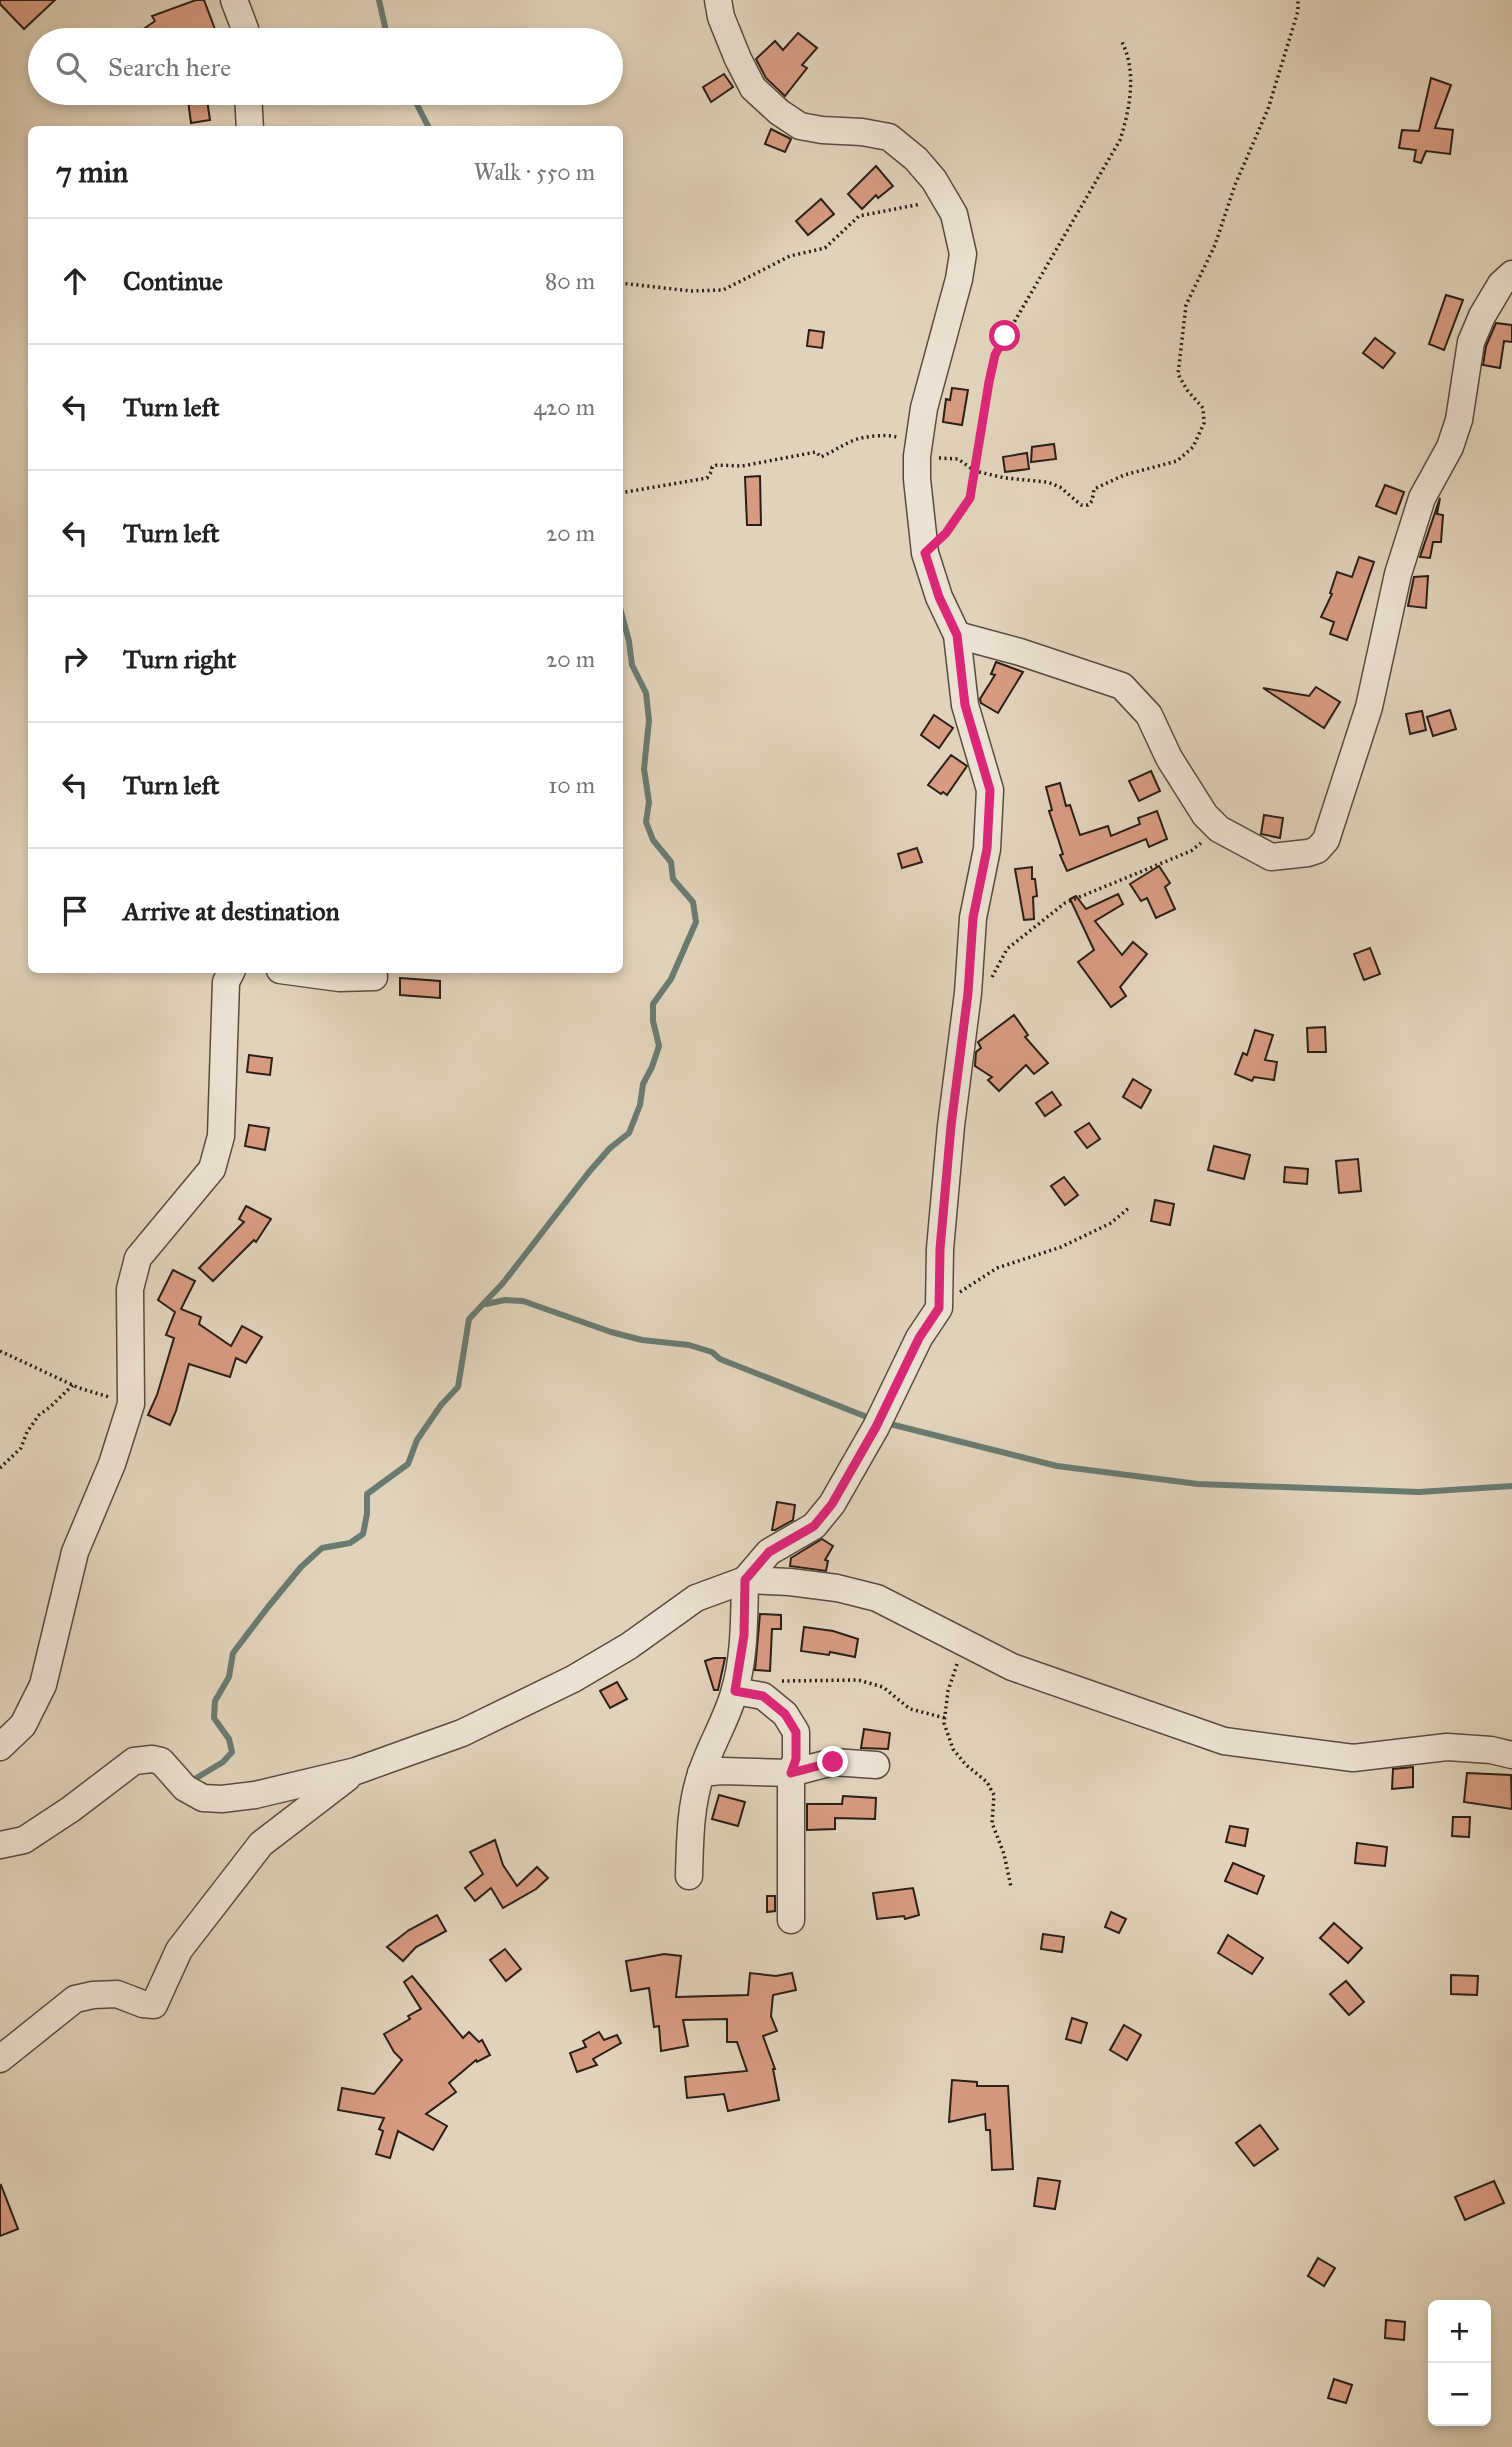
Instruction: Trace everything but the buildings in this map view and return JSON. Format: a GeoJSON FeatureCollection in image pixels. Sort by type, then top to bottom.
{"type":"FeatureCollection","features":[{"type":"Feature","properties":{"kind":"street"},"geometry":{"type":"LineString","coordinates":[[234,0],[246,28]]}},
{"type":"Feature","properties":{"kind":"street"},"geometry":{"type":"LineString","coordinates":[[689,1876],[690,1836],[701,1773],[735,1691],[744,1635],[745,1580],[769,1552],[814,1526],[832,1504],[919,1338],[939,1308],[940,1249],[951,1126],[968,993],[973,918],[987,849],[990,790],[965,705],[957,635],[939,597],[925,553],[917,456],[924,408],[959,279],[963,254],[954,214],[916,159],[889,137],[800,126],[779,112],[754,88],[737,60],[721,17],[718,0]]}},
{"type":"Feature","properties":{"kind":"street"},"geometry":{"type":"LineString","coordinates":[[249,105],[250,126]]}},
{"type":"Feature","properties":{"kind":"street"},"geometry":{"type":"LineString","coordinates":[[957,635],[1020,652],[1122,686],[1149,715],[1169,758],[1205,815],[1219,830],[1271,857],[1317,850],[1326,840],[1369,707],[1402,562],[1422,498],[1450,447],[1459,420],[1471,342],[1482,316],[1501,284],[1512,274]]}},
{"type":"Feature","properties":{"kind":"street"},"geometry":{"type":"LineString","coordinates":[[0,1747],[23,1725],[43,1685],[75,1552],[112,1464],[131,1404],[130,1289],[138,1258],[212,1169],[221,1136],[226,982],[230,973]]}},
{"type":"Feature","properties":{"kind":"street"},"geometry":{"type":"LineString","coordinates":[[302,973],[339,978],[374,977]]}},
{"type":"Feature","properties":{"kind":"street"},"geometry":{"type":"LineString","coordinates":[[0,1845],[24,1840],[71,1809],[134,1761],[161,1761],[185,1788],[203,1798],[222,1799],[255,1795],[356,1771],[462,1734],[561,1685],[629,1646],[696,1598],[745,1580],[825,1586],[877,1598],[1012,1667],[1224,1741],[1353,1758],[1447,1746],[1512,1755]]}},
{"type":"Feature","properties":{"kind":"street"},"geometry":{"type":"LineString","coordinates":[[735,1691],[763,1696],[785,1714],[796,1732],[796,1759],[791,1773],[791,1920]]}},
{"type":"Feature","properties":{"kind":"street"},"geometry":{"type":"LineString","coordinates":[[701,1773],[791,1773],[833,1762],[876,1765]]}},
{"type":"Feature","properties":{"kind":"street"},"geometry":{"type":"LineString","coordinates":[[0,2059],[75,1999],[117,1994],[143,2004],[154,2005],[179,1950],[261,1844],[356,1771]]}},
{"type":"Feature","properties":{"kind":"path"},"geometry":{"type":"LineString","coordinates":[[1204,423],[1203,408],[1187,390],[1178,374],[1186,305],[1216,245],[1235,185],[1268,109],[1298,11],[1298,0]]}},
{"type":"Feature","properties":{"kind":"path"},"geometry":{"type":"LineString","coordinates":[[925,553],[946,533],[970,498],[995,355],[1119,140],[1130,104],[1128,54],[1122,41]]}},
{"type":"Feature","properties":{"kind":"path"},"geometry":{"type":"LineString","coordinates":[[623,283],[691,291],[723,290],[790,256],[825,248],[859,216],[897,207],[947,201]]}},
{"type":"Feature","properties":{"kind":"path"},"geometry":{"type":"LineString","coordinates":[[968,993],[991,979],[1007,949],[1065,903],[1191,852],[1219,830]]}},
{"type":"Feature","properties":{"kind":"path"},"geometry":{"type":"LineString","coordinates":[[939,1308],[997,1268],[1061,1247],[1111,1223],[1130,1207]]}},
{"type":"Feature","properties":{"kind":"path"},"geometry":{"type":"LineString","coordinates":[[0,1351],[73,1385],[131,1404]]}},
{"type":"Feature","properties":{"kind":"path"},"geometry":{"type":"LineString","coordinates":[[0,1468],[21,1448],[27,1432],[39,1415],[73,1385]]}},
{"type":"Feature","properties":{"kind":"path"},"geometry":{"type":"LineString","coordinates":[[963,1642],[948,1691],[944,1723],[953,1749],[966,1765],[987,1782],[994,1795],[992,1823],[1004,1854],[1011,1886]]}},
{"type":"Feature","properties":{"kind":"path"},"geometry":{"type":"LineString","coordinates":[[772,1681],[858,1680],[883,1687],[910,1709],[945,1718]]}},
{"type":"Feature","properties":{"kind":"waterway"},"geometry":{"type":"LineString","coordinates":[[379,0],[385,28]]}},
{"type":"Feature","properties":{"kind":"waterway"},"geometry":{"type":"LineString","coordinates":[[417,105],[428,126]]}},
{"type":"Feature","properties":{"kind":"waterway"},"geometry":{"type":"LineString","coordinates":[[193,1780],[223,1762],[232,1752],[229,1739],[214,1718],[215,1701],[229,1677],[233,1653],[301,1567],[322,1548],[350,1543],[363,1534],[367,1494],[408,1464],[417,1440],[441,1405],[458,1387],[469,1319],[503,1283],[589,1172],[610,1148],[629,1133],[640,1105],[643,1084],[659,1046],[653,1021],[653,1004],[671,979],[696,922],[693,902],[673,879],[671,862],[653,840],[646,822],[649,802],[644,769],[649,720],[646,693],[632,665],[623,619]]}},
{"type":"Feature","properties":{"kind":"waterway"},"geometry":{"type":"LineString","coordinates":[[486,1304],[505,1300],[523,1301],[611,1332],[642,1340],[689,1345],[712,1352],[720,1359],[872,1419]]}},
{"type":"Feature","properties":{"kind":"waterway"},"geometry":{"type":"LineString","coordinates":[[886,1423],[1057,1466],[1198,1484],[1419,1492],[1512,1486]]}},
{"type":"Feature","properties":{"kind":"route"},"geometry":{"type":"LineString","coordinates":[[833,1762],[791,1773],[796,1759],[796,1732],[785,1714],[763,1696],[735,1691],[744,1635],[745,1580],[769,1552],[814,1526],[832,1504],[876,1427],[919,1338],[939,1308],[940,1249],[951,1126],[968,993],[973,918],[987,849],[990,790],[965,705],[957,635],[939,597],[925,553],[946,533],[970,498],[989,382],[995,355],[1005,336]]}}]}
